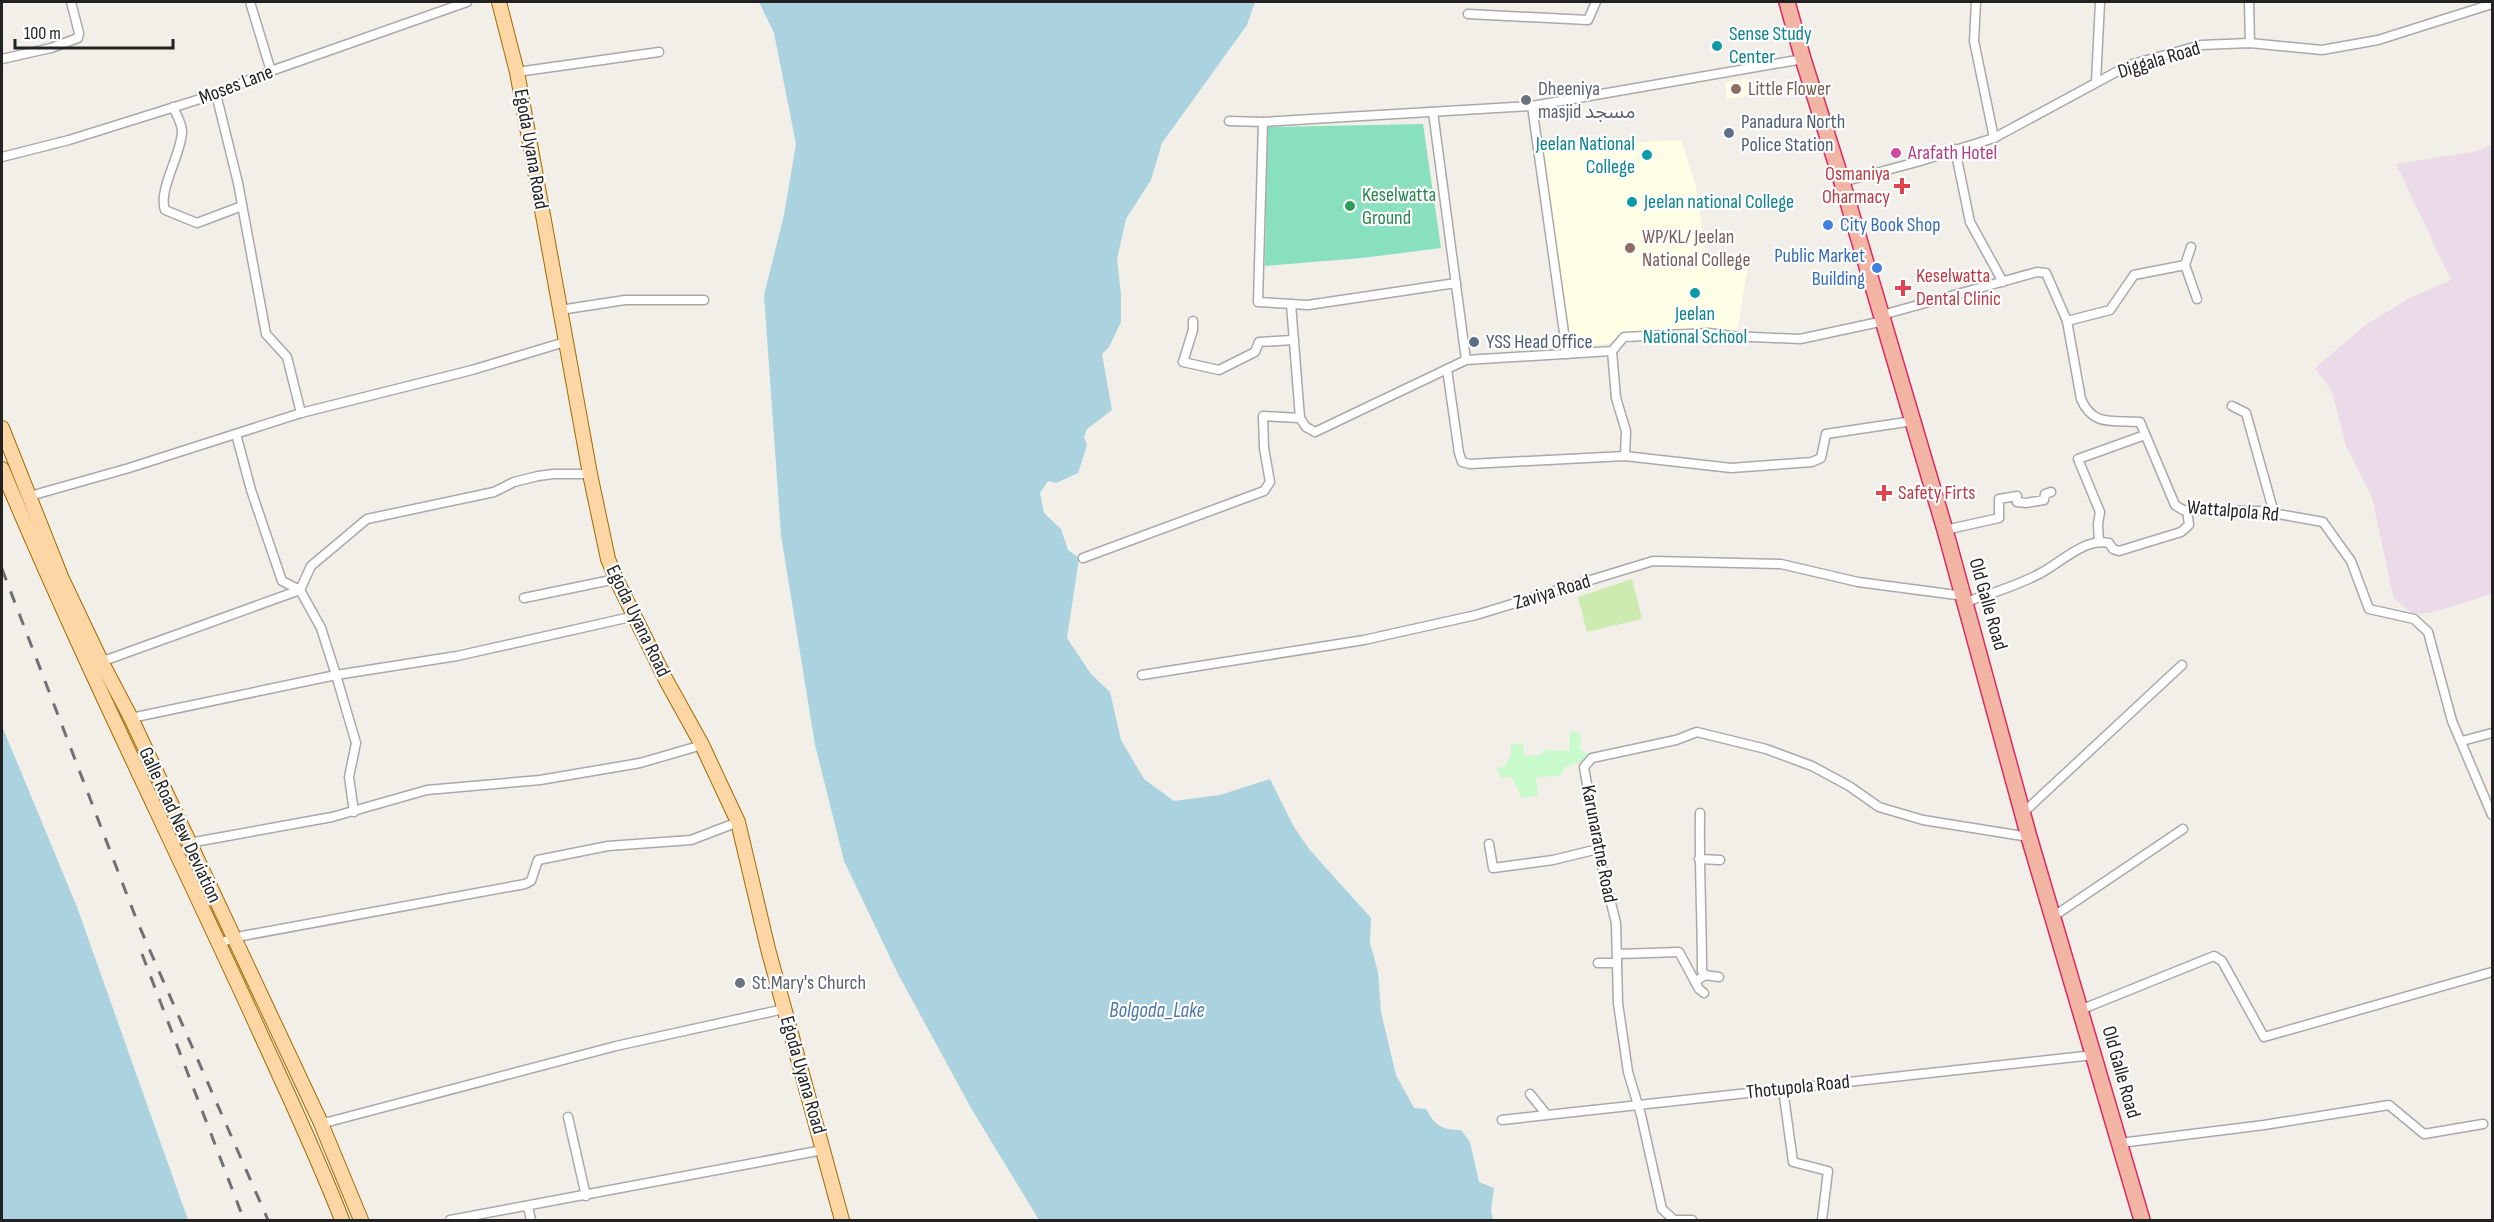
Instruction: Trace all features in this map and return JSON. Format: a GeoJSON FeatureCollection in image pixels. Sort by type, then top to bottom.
{"type":"FeatureCollection","features":[{"type":"Feature","properties":{"kind":"highway","name":"Old Galle Road"},"geometry":{"type":"LineString","coordinates":[[1788,2],[1803,60],[1842,182],[1945,530],[2029,837],[2142,1221]]}},
{"type":"Feature","properties":{"kind":"main road","name":"Egoda Uyana Road"},"geometry":{"type":"LineString","coordinates":[[499,2],[517,72],[590,474],[608,559],[666,680],[702,745],[738,822],[784,1009],[842,1221]]}},
{"type":"Feature","properties":{"kind":"main road","name":"Galle Road New Deviation"},"geometry":{"type":"LineString","coordinates":[[2,428],[93,662],[322,1169],[342,1221]]}},
{"type":"Feature","properties":{"kind":"main road","name":"Galle Road New Deviation"},"geometry":{"type":"LineString","coordinates":[[2,469],[51,585],[93,662],[131,718],[320,1121],[361,1221]]}},
{"type":"Feature","properties":{"kind":"street"},"geometry":{"type":"LineString","coordinates":[[2,58],[51,48],[78,39],[79,33],[71,2]]}},
{"type":"Feature","properties":{"kind":"street"},"geometry":{"type":"LineString","coordinates":[[250,2],[271,71]]}},
{"type":"Feature","properties":{"kind":"street","name":"Moses Lane"},"geometry":{"type":"LineString","coordinates":[[2,156],[69,140],[216,94],[271,71],[466,2]]}},
{"type":"Feature","properties":{"kind":"street"},"geometry":{"type":"LineString","coordinates":[[1468,14],[1588,20],[1596,2]]}},
{"type":"Feature","properties":{"kind":"street"},"geometry":{"type":"LineString","coordinates":[[1976,2],[1974,40],[1994,138]]}},
{"type":"Feature","properties":{"kind":"street"},"geometry":{"type":"LineString","coordinates":[[2096,82],[2100,2]]}},
{"type":"Feature","properties":{"kind":"street"},"geometry":{"type":"LineString","coordinates":[[2249,2],[2250,43]]}},
{"type":"Feature","properties":{"kind":"street","name":"Diggala Road"},"geometry":{"type":"LineString","coordinates":[[1842,182],[1994,138],[2129,65],[2201,45],[2250,43],[2322,50],[2378,39],[2493,4]]}},
{"type":"Feature","properties":{"kind":"street"},"geometry":{"type":"LineString","coordinates":[[517,72],[659,52]]}},
{"type":"Feature","properties":{"kind":"street"},"geometry":{"type":"LineString","coordinates":[[1229,121],[1263,122],[1532,106],[1803,60]]}},
{"type":"Feature","properties":{"kind":"street"},"geometry":{"type":"LineString","coordinates":[[216,94],[242,206],[266,334],[287,357],[301,413]]}},
{"type":"Feature","properties":{"kind":"street"},"geometry":{"type":"LineString","coordinates":[[1532,106],[1567,354]]}},
{"type":"Feature","properties":{"kind":"street"},"geometry":{"type":"LineString","coordinates":[[173,107],[183,131],[171,175],[163,191],[162,201],[165,210],[197,223],[242,206]]}},
{"type":"Feature","properties":{"kind":"street"},"geometry":{"type":"LineString","coordinates":[[1433,112],[1466,360]]}},
{"type":"Feature","properties":{"kind":"street"},"geometry":{"type":"LineString","coordinates":[[1263,122],[1258,302],[1308,305],[1456,283]]}},
{"type":"Feature","properties":{"kind":"street"},"geometry":{"type":"LineString","coordinates":[[1955,149],[1971,222],[2003,282]]}},
{"type":"Feature","properties":{"kind":"street"},"geometry":{"type":"LineString","coordinates":[[2191,247],[2185,265],[2197,299]]}},
{"type":"Feature","properties":{"kind":"street"},"geometry":{"type":"LineString","coordinates":[[2067,321],[2110,310],[2134,275],[2185,265]]}},
{"type":"Feature","properties":{"kind":"street"},"geometry":{"type":"LineString","coordinates":[[1625,456],[1626,432],[1616,398],[1612,351],[1624,337],[1709,333],[1800,339],[1883,318],[2037,272],[2046,273],[2067,321],[2081,399],[2086,411],[2094,419],[2140,422],[2145,435],[2078,459],[2100,512],[2099,541]]}},
{"type":"Feature","properties":{"kind":"street"},"geometry":{"type":"LineString","coordinates":[[560,310],[625,300],[704,300]]}},
{"type":"Feature","properties":{"kind":"street"},"geometry":{"type":"LineString","coordinates":[[1291,304],[1300,418],[1306,427],[1315,432],[1466,360],[1612,351]]}},
{"type":"Feature","properties":{"kind":"street"},"geometry":{"type":"LineString","coordinates":[[1193,321],[1193,330],[1183,362],[1219,370],[1255,352],[1259,342],[1294,339]]}},
{"type":"Feature","properties":{"kind":"street"},"geometry":{"type":"LineString","coordinates":[[30,496],[301,413],[472,370],[566,342]]}},
{"type":"Feature","properties":{"kind":"street"},"geometry":{"type":"LineString","coordinates":[[1447,369],[1462,462],[1470,464],[1625,456],[1731,468],[1812,462],[1821,458],[1826,434],[1913,421]]}},
{"type":"Feature","properties":{"kind":"street"},"geometry":{"type":"LineString","coordinates":[[2232,406],[2246,413],[2274,513]]}},
{"type":"Feature","properties":{"kind":"street"},"geometry":{"type":"LineString","coordinates":[[1083,558],[1264,491],[1270,483],[1264,448],[1263,416],[1300,418]]}},
{"type":"Feature","properties":{"kind":"street"},"geometry":{"type":"LineString","coordinates":[[236,434],[251,490],[282,581],[300,590],[321,628],[336,675],[356,743],[349,777],[354,812]]}},
{"type":"Feature","properties":{"kind":"street","name":"Wattalpola Rd"},"geometry":{"type":"LineString","coordinates":[[2145,435],[2175,505],[2187,510],[2261,511],[2323,522],[2351,561],[2369,609],[2414,619],[2428,632],[2452,721],[2493,814]]}},
{"type":"Feature","properties":{"kind":"street"},"geometry":{"type":"LineString","coordinates":[[93,662],[109,659],[300,590],[311,567],[367,519],[494,492],[514,482],[538,476],[590,474]]}},
{"type":"Feature","properties":{"kind":"street"},"geometry":{"type":"LineString","coordinates":[[1945,530],[1999,518],[2000,499],[2017,496],[2017,502],[2026,503],[2044,500],[2045,494],[2052,492]]}},
{"type":"Feature","properties":{"kind":"street"},"geometry":{"type":"LineString","coordinates":[[1965,599],[2004,590],[2041,573],[2060,560],[2099,541],[2109,543],[2113,549],[2119,550],[2181,532],[2189,525],[2187,510]]}},
{"type":"Feature","properties":{"kind":"street","name":"Zaviya Road"},"geometry":{"type":"LineString","coordinates":[[1142,675],[1364,640],[1476,615],[1653,561],[1781,564],[1858,582],[1965,599]]}},
{"type":"Feature","properties":{"kind":"street"},"geometry":{"type":"LineString","coordinates":[[524,598],[616,579]]}},
{"type":"Feature","properties":{"kind":"street"},"geometry":{"type":"LineString","coordinates":[[131,718],[336,675],[457,656],[635,616]]}},
{"type":"Feature","properties":{"kind":"street"},"geometry":{"type":"LineString","coordinates":[[2024,812],[2182,665]]}},
{"type":"Feature","properties":{"kind":"street","name":"Karunaratne Road"},"geometry":{"type":"LineString","coordinates":[[1692,1221],[1674,1220],[1662,1209],[1628,1072],[1618,1003],[1616,923],[1598,849],[1584,767],[1592,758],[1676,740],[1697,732],[1766,749],[1812,766],[1849,786],[1879,807],[1923,820],[2029,837]]}},
{"type":"Feature","properties":{"kind":"street"},"geometry":{"type":"LineString","coordinates":[[2462,741],[2493,733]]}},
{"type":"Feature","properties":{"kind":"street"},"geometry":{"type":"LineString","coordinates":[[189,843],[354,812],[427,790],[540,780],[640,763],[702,745]]}},
{"type":"Feature","properties":{"kind":"street"},"geometry":{"type":"LineString","coordinates":[[1700,813],[1702,971],[1705,975]]}},
{"type":"Feature","properties":{"kind":"street"},"geometry":{"type":"LineString","coordinates":[[219,943],[525,884],[531,881],[538,860],[608,846],[691,840],[738,822]]}},
{"type":"Feature","properties":{"kind":"street"},"geometry":{"type":"LineString","coordinates":[[2054,916],[2183,829]]}},
{"type":"Feature","properties":{"kind":"street"},"geometry":{"type":"LineString","coordinates":[[1490,844],[1493,868],[1553,860],[1598,849]]}},
{"type":"Feature","properties":{"kind":"street"},"geometry":{"type":"LineString","coordinates":[[1699,859],[1720,860]]}},
{"type":"Feature","properties":{"kind":"street"},"geometry":{"type":"LineString","coordinates":[[1598,963],[1679,952],[1695,982],[1704,993]]}},
{"type":"Feature","properties":{"kind":"street"},"geometry":{"type":"LineString","coordinates":[[2080,1010],[2214,956],[2222,961],[2264,1037],[2493,972]]}},
{"type":"Feature","properties":{"kind":"street"},"geometry":{"type":"LineString","coordinates":[[1695,982],[1705,975],[1719,977]]}},
{"type":"Feature","properties":{"kind":"street"},"geometry":{"type":"LineString","coordinates":[[320,1121],[328,1122],[616,1046],[784,1009]]}},
{"type":"Feature","properties":{"kind":"street","name":"Thotupola Road"},"geometry":{"type":"LineString","coordinates":[[1502,1120],[2094,1054]]}},
{"type":"Feature","properties":{"kind":"street"},"geometry":{"type":"LineString","coordinates":[[1784,1089],[1792,1162],[1828,1171],[1822,1221]]}},
{"type":"Feature","properties":{"kind":"street"},"geometry":{"type":"LineString","coordinates":[[1530,1094],[1547,1115]]}},
{"type":"Feature","properties":{"kind":"street"},"geometry":{"type":"LineString","coordinates":[[2120,1143],[2264,1125],[2389,1105],[2424,1134],[2483,1124]]}},
{"type":"Feature","properties":{"kind":"street"},"geometry":{"type":"LineString","coordinates":[[568,1116],[586,1196]]}},
{"type":"Feature","properties":{"kind":"street"},"geometry":{"type":"LineString","coordinates":[[450,1221],[823,1150]]}},
{"type":"Feature","properties":{"kind":"street"},"geometry":{"type":"LineString","coordinates":[[528,1207],[531,1221]]}},
{"type":"Feature","properties":{"kind":"shaded area","name":"Little Flower"},"geometry":{"type":"Polygon","coordinates":[[[1746,79],[1748,96],[1727,99],[1725,82],[1746,79]]]}},
{"type":"Feature","properties":{"kind":"shaded area","name":"WP/KL/ Jeelan National College"},"geometry":{"type":"Polygon","coordinates":[[[1681,140],[1696,187],[1707,261],[1749,260],[1737,332],[1708,329],[1624,334],[1607,344],[1569,345],[1542,148],[1681,140]]]}},
{"type":"Feature","properties":{"kind":"shaded area"},"geometry":{"type":"Polygon","coordinates":[[[2492,144],[2492,594],[2430,613],[2413,614],[2394,599],[2372,498],[2346,446],[2332,392],[2315,368],[2364,326],[2408,299],[2451,280],[2396,164],[2478,151],[2492,144]]]}},
{"type":"Feature","properties":{"kind":"green space","name":"Keselwatta Ground"},"geometry":{"type":"Polygon","coordinates":[[[1423,124],[1441,248],[1362,258],[1265,266],[1267,127],[1423,124]]]}},
{"type":"Feature","properties":{"kind":"green space"},"geometry":{"type":"Polygon","coordinates":[[[1632,579],[1642,619],[1587,632],[1578,597],[1632,579]]]}},
{"type":"Feature","properties":{"kind":"green space"},"geometry":{"type":"Polygon","coordinates":[[[1570,730],[1581,734],[1580,749],[1588,755],[1581,762],[1565,767],[1560,776],[1536,777],[1538,796],[1522,798],[1511,776],[1502,778],[1496,769],[1505,766],[1511,755],[1511,745],[1523,743],[1524,756],[1540,755],[1546,750],[1569,751],[1570,730]]]}},
{"type":"Feature","properties":{"kind":"water","name":"Bolgoda_Lake"},"geometry":{"type":"Polygon","coordinates":[[[759,2],[1255,2],[1247,25],[1162,143],[1151,180],[1126,219],[1117,259],[1121,322],[1109,347],[1102,354],[1112,410],[1087,429],[1084,437],[1087,445],[1078,473],[1056,483],[1048,481],[1040,493],[1044,513],[1061,529],[1068,550],[1079,558],[1067,638],[1091,674],[1110,692],[1121,740],[1144,779],[1174,801],[1220,795],[1270,779],[1294,827],[1309,849],[1371,918],[1370,943],[1378,972],[1381,1012],[1396,1075],[1414,1108],[1426,1109],[1440,1126],[1461,1130],[1470,1142],[1479,1182],[1494,1188],[1491,1210],[1493,1220],[1039,1220],[971,1108],[898,974],[844,861],[815,745],[781,535],[764,295],[784,215],[796,144],[774,33],[759,2]]]}},
{"type":"Feature","properties":{"kind":"water"},"geometry":{"type":"Polygon","coordinates":[[[2,726],[77,907],[188,1220],[2,1220],[2,726]]]}},
{"type":"Feature","properties":{"kind":"railway"},"geometry":{"type":"LineString","coordinates":[[2,569],[137,921],[268,1220]]}},
{"type":"Feature","properties":{"kind":"railway"},"geometry":{"type":"LineString","coordinates":[[142,954],[244,1220]]}},
{"type":"Feature","properties":{"kind":"place","name":"Sense Study Center"},"geometry":{"type":"Point","coordinates":[1717,46]}},
{"type":"Feature","properties":{"kind":"place","name":"Little Flower"},"geometry":{"type":"Point","coordinates":[1736,89]}},
{"type":"Feature","properties":{"kind":"place","name":"Dheeniya masjid مسجد"},"geometry":{"type":"Point","coordinates":[1526,100]}},
{"type":"Feature","properties":{"kind":"place","name":"Panadura North Police Station"},"geometry":{"type":"Point","coordinates":[1729,133]}},
{"type":"Feature","properties":{"kind":"place","name":"Arafath Hotel"},"geometry":{"type":"Point","coordinates":[1896,153]}},
{"type":"Feature","properties":{"kind":"place","name":"Jeelan National College"},"geometry":{"type":"Point","coordinates":[1647,155]}},
{"type":"Feature","properties":{"kind":"place","name":"Osmaniya Oharmacy"},"geometry":{"type":"Point","coordinates":[1902,186]}},
{"type":"Feature","properties":{"kind":"place","name":"Jeelan national College"},"geometry":{"type":"Point","coordinates":[1632,202]}},
{"type":"Feature","properties":{"kind":"place","name":"Keselwatta Ground"},"geometry":{"type":"Point","coordinates":[1350,206]}},
{"type":"Feature","properties":{"kind":"place","name":"City Book Shop"},"geometry":{"type":"Point","coordinates":[1828,225]}},
{"type":"Feature","properties":{"kind":"place","name":"WP/KL/ Jeelan National College"},"geometry":{"type":"Point","coordinates":[1630,248]}},
{"type":"Feature","properties":{"kind":"place","name":"Public Market Building"},"geometry":{"type":"Point","coordinates":[1877,268]}},
{"type":"Feature","properties":{"kind":"place","name":"Keselwatta Dental Clinic"},"geometry":{"type":"Point","coordinates":[1903,288]}},
{"type":"Feature","properties":{"kind":"place","name":"Jeelan National School"},"geometry":{"type":"Point","coordinates":[1695,293]}},
{"type":"Feature","properties":{"kind":"place","name":"YSS Head Office"},"geometry":{"type":"Point","coordinates":[1474,342]}},
{"type":"Feature","properties":{"kind":"place","name":"Safety Firts"},"geometry":{"type":"Point","coordinates":[1884,493]}},
{"type":"Feature","properties":{"kind":"place","name":"St.Mary's Church"},"geometry":{"type":"Point","coordinates":[740,983]}}]}
